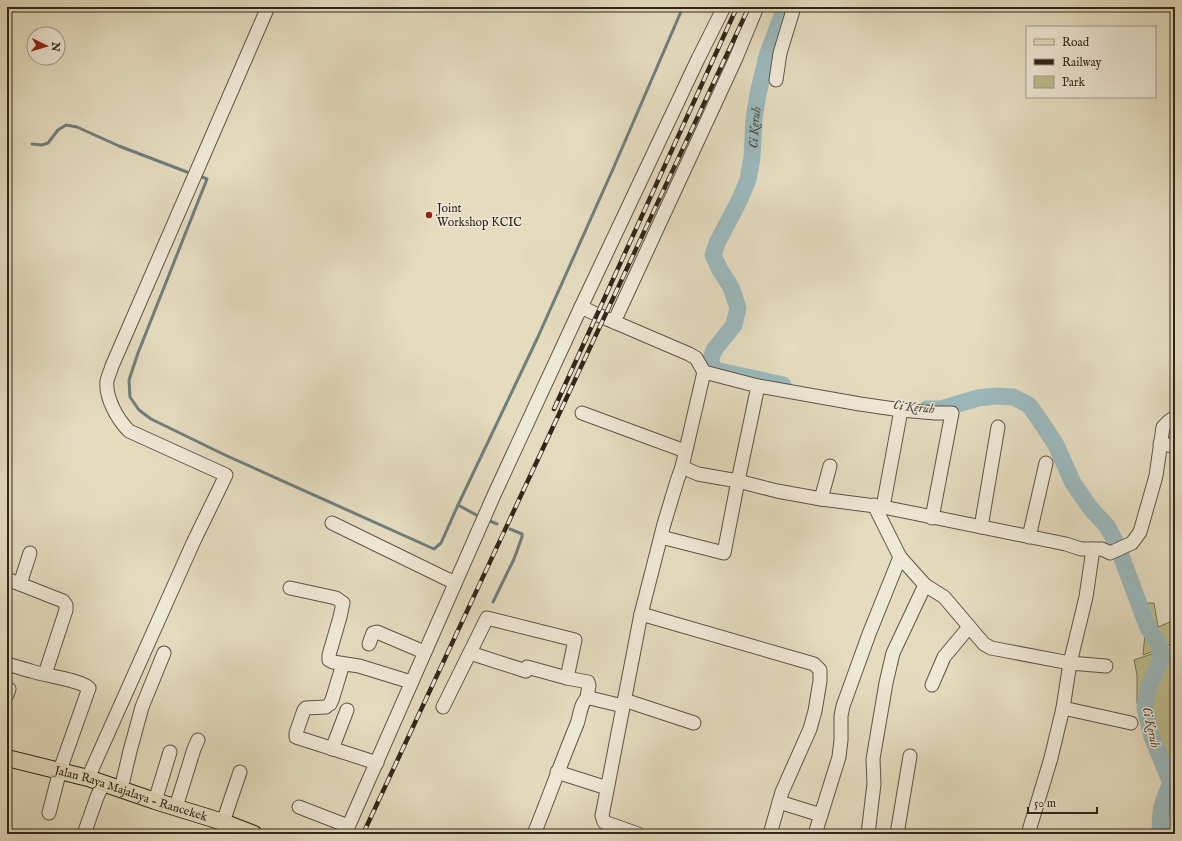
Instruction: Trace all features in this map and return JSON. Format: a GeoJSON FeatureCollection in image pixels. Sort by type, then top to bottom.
{"type":"FeatureCollection","features":[{"type":"Feature","properties":{"kind":"main road","name":"Jalan Raya Majalaya - Rancekek"},"geometry":{"type":"LineString","coordinates":[[7,758],[88,778],[223,822],[253,834]]}},
{"type":"Feature","properties":{"kind":"street"},"geometry":{"type":"LineString","coordinates":[[88,778],[193,543],[226,475],[129,431],[122,424],[113,409],[107,381],[115,358],[268,7]]}},
{"type":"Feature","properties":{"kind":"street"},"geometry":{"type":"LineString","coordinates":[[299,807],[347,830],[424,652],[581,307],[724,7]]}},
{"type":"Feature","properties":{"kind":"street"},"geometry":{"type":"LineString","coordinates":[[614,322],[736,58],[757,7]]}},
{"type":"Feature","properties":{"kind":"street"},"geometry":{"type":"LineString","coordinates":[[776,80],[780,53],[794,7]]}},
{"type":"Feature","properties":{"kind":"street"},"geometry":{"type":"LineString","coordinates":[[581,307],[689,354],[696,358],[704,372],[682,468],[676,481],[641,614],[602,816],[604,822],[638,834]]}},
{"type":"Feature","properties":{"kind":"street"},"geometry":{"type":"LineString","coordinates":[[704,372],[758,386],[901,410],[952,413],[932,518]]}},
{"type":"Feature","properties":{"kind":"street"},"geometry":{"type":"LineString","coordinates":[[661,537],[724,553],[758,386]]}},
{"type":"Feature","properties":{"kind":"street"},"geometry":{"type":"LineString","coordinates":[[901,410],[878,506],[900,558],[924,586],[944,598],[958,612],[984,644],[990,648],[1070,664],[1106,666]]}},
{"type":"Feature","properties":{"kind":"street"},"geometry":{"type":"LineString","coordinates":[[582,413],[685,451]]}},
{"type":"Feature","properties":{"kind":"street"},"geometry":{"type":"LineString","coordinates":[[682,468],[698,474],[738,481],[777,491],[821,499],[878,506],[1066,544],[1081,549],[1102,549],[1110,553],[1132,543],[1140,532],[1156,476],[1163,427],[1172,419],[1175,420]]}},
{"type":"Feature","properties":{"kind":"street"},"geometry":{"type":"LineString","coordinates":[[981,527],[998,427]]}},
{"type":"Feature","properties":{"kind":"street"},"geometry":{"type":"LineString","coordinates":[[1160,444],[1175,446]]}},
{"type":"Feature","properties":{"kind":"street"},"geometry":{"type":"LineString","coordinates":[[1028,537],[1046,463]]}},
{"type":"Feature","properties":{"kind":"street"},"geometry":{"type":"LineString","coordinates":[[821,499],[830,466]]}},
{"type":"Feature","properties":{"kind":"street"},"geometry":{"type":"LineString","coordinates":[[332,523],[455,583]]}},
{"type":"Feature","properties":{"kind":"street"},"geometry":{"type":"LineString","coordinates":[[1028,834],[1051,758],[1063,708],[1070,664],[1086,597],[1093,549]]}},
{"type":"Feature","properties":{"kind":"street"},"geometry":{"type":"LineString","coordinates":[[20,584],[30,553]]}},
{"type":"Feature","properties":{"kind":"street"},"geometry":{"type":"LineString","coordinates":[[815,834],[839,757],[841,716],[843,706],[869,634],[900,558]]}},
{"type":"Feature","properties":{"kind":"street"},"geometry":{"type":"LineString","coordinates":[[7,579],[63,601],[66,605],[66,610],[44,674]]}},
{"type":"Feature","properties":{"kind":"street"},"geometry":{"type":"LineString","coordinates":[[868,834],[874,784],[873,759],[886,683],[893,653],[924,586]]}},
{"type":"Feature","properties":{"kind":"street"},"geometry":{"type":"LineString","coordinates":[[290,588],[336,598],[342,601],[342,610],[328,657],[329,660],[359,666],[411,682]]}},
{"type":"Feature","properties":{"kind":"street"},"geometry":{"type":"LineString","coordinates":[[641,614],[810,662],[818,667],[820,681],[815,711],[810,729],[782,792],[770,834]]}},
{"type":"Feature","properties":{"kind":"street"},"geometry":{"type":"LineString","coordinates":[[443,707],[487,618],[575,640],[567,678]]}},
{"type":"Feature","properties":{"kind":"street"},"geometry":{"type":"LineString","coordinates":[[932,685],[944,657],[969,627]]}},
{"type":"Feature","properties":{"kind":"street"},"geometry":{"type":"LineString","coordinates":[[369,644],[373,633],[377,632],[424,652]]}},
{"type":"Feature","properties":{"kind":"street"},"geometry":{"type":"LineString","coordinates":[[121,789],[142,707],[164,653]]}},
{"type":"Feature","properties":{"kind":"street"},"geometry":{"type":"LineString","coordinates":[[470,653],[526,671],[527,667],[588,682],[587,698],[584,700],[579,720],[557,772],[534,834]]}},
{"type":"Feature","properties":{"kind":"street"},"geometry":{"type":"LineString","coordinates":[[7,664],[89,688],[60,770],[49,813]]}},
{"type":"Feature","properties":{"kind":"street"},"geometry":{"type":"LineString","coordinates":[[343,664],[332,700],[328,706],[306,708],[304,710],[296,737],[377,763]]}},
{"type":"Feature","properties":{"kind":"street"},"geometry":{"type":"LineString","coordinates":[[587,698],[623,703],[694,723]]}},
{"type":"Feature","properties":{"kind":"street"},"geometry":{"type":"LineString","coordinates":[[1063,708],[1131,723]]}},
{"type":"Feature","properties":{"kind":"street"},"geometry":{"type":"LineString","coordinates":[[332,749],[347,710]]}},
{"type":"Feature","properties":{"kind":"street"},"geometry":{"type":"LineString","coordinates":[[176,807],[198,740]]}},
{"type":"Feature","properties":{"kind":"street"},"geometry":{"type":"LineString","coordinates":[[155,801],[170,752]]}},
{"type":"Feature","properties":{"kind":"street"},"geometry":{"type":"LineString","coordinates":[[897,834],[910,756]]}},
{"type":"Feature","properties":{"kind":"street"},"geometry":{"type":"LineString","coordinates":[[223,822],[240,772]]}},
{"type":"Feature","properties":{"kind":"street"},"geometry":{"type":"LineString","coordinates":[[557,772],[607,788]]}},
{"type":"Feature","properties":{"kind":"street"},"geometry":{"type":"LineString","coordinates":[[84,834],[103,784]]}},
{"type":"Feature","properties":{"kind":"street"},"geometry":{"type":"LineString","coordinates":[[779,802],[821,815]]}},
{"type":"Feature","properties":{"kind":"green space"},"geometry":{"type":"Polygon","coordinates":[[[1148,603],[1154,603],[1158,627],[1170,622],[1172,644],[1143,655],[1148,603]]]}},
{"type":"Feature","properties":{"kind":"green space"},"geometry":{"type":"Polygon","coordinates":[[[1175,646],[1175,784],[1163,783],[1150,726],[1137,703],[1137,675],[1134,660],[1175,646]]]}},
{"type":"Feature","properties":{"kind":"waterway"},"geometry":{"type":"LineString","coordinates":[[202,177],[207,179],[138,353],[129,380],[130,397],[139,410],[151,419],[225,455],[434,549],[441,543],[537,339],[683,7]]}},
{"type":"Feature","properties":{"kind":"waterway","name":"Ci Keruh"},"geometry":{"type":"LineString","coordinates":[[783,385],[715,370],[710,361],[714,350],[734,325],[738,308],[731,287],[720,270],[713,255],[717,243],[748,180],[752,157],[754,118],[758,94],[767,56],[785,7]]}},
{"type":"Feature","properties":{"kind":"waterway"},"geometry":{"type":"LineString","coordinates":[[32,144],[42,145],[48,143],[58,130],[66,125],[77,127],[119,146],[187,172]]}},
{"type":"Feature","properties":{"kind":"waterway","name":"Ci Keruh"},"geometry":{"type":"LineString","coordinates":[[927,409],[941,409],[978,398],[997,396],[1013,397],[1029,405],[1056,445],[1073,483],[1091,509],[1107,526],[1117,545],[1148,628],[1158,643],[1162,655],[1149,685],[1145,708],[1152,737],[1171,783],[1162,808],[1160,820],[1161,834]]}},
{"type":"Feature","properties":{"kind":"waterway"},"geometry":{"type":"LineString","coordinates":[[458,505],[480,517]]}},
{"type":"Feature","properties":{"kind":"waterway"},"geometry":{"type":"LineString","coordinates":[[490,521],[497,524]]}},
{"type":"Feature","properties":{"kind":"waterway"},"geometry":{"type":"LineString","coordinates":[[493,602],[514,559],[522,537],[522,534],[510,529]]}},
{"type":"Feature","properties":{"kind":"railway"},"geometry":{"type":"LineString","coordinates":[[554,409],[737,7]]}},
{"type":"Feature","properties":{"kind":"railway"},"geometry":{"type":"LineString","coordinates":[[363,834],[749,7]]}},
{"type":"Feature","properties":{"kind":"place","name":"Joint Workshop KCIC"},"geometry":{"type":"Point","coordinates":[429,215]}}]}
